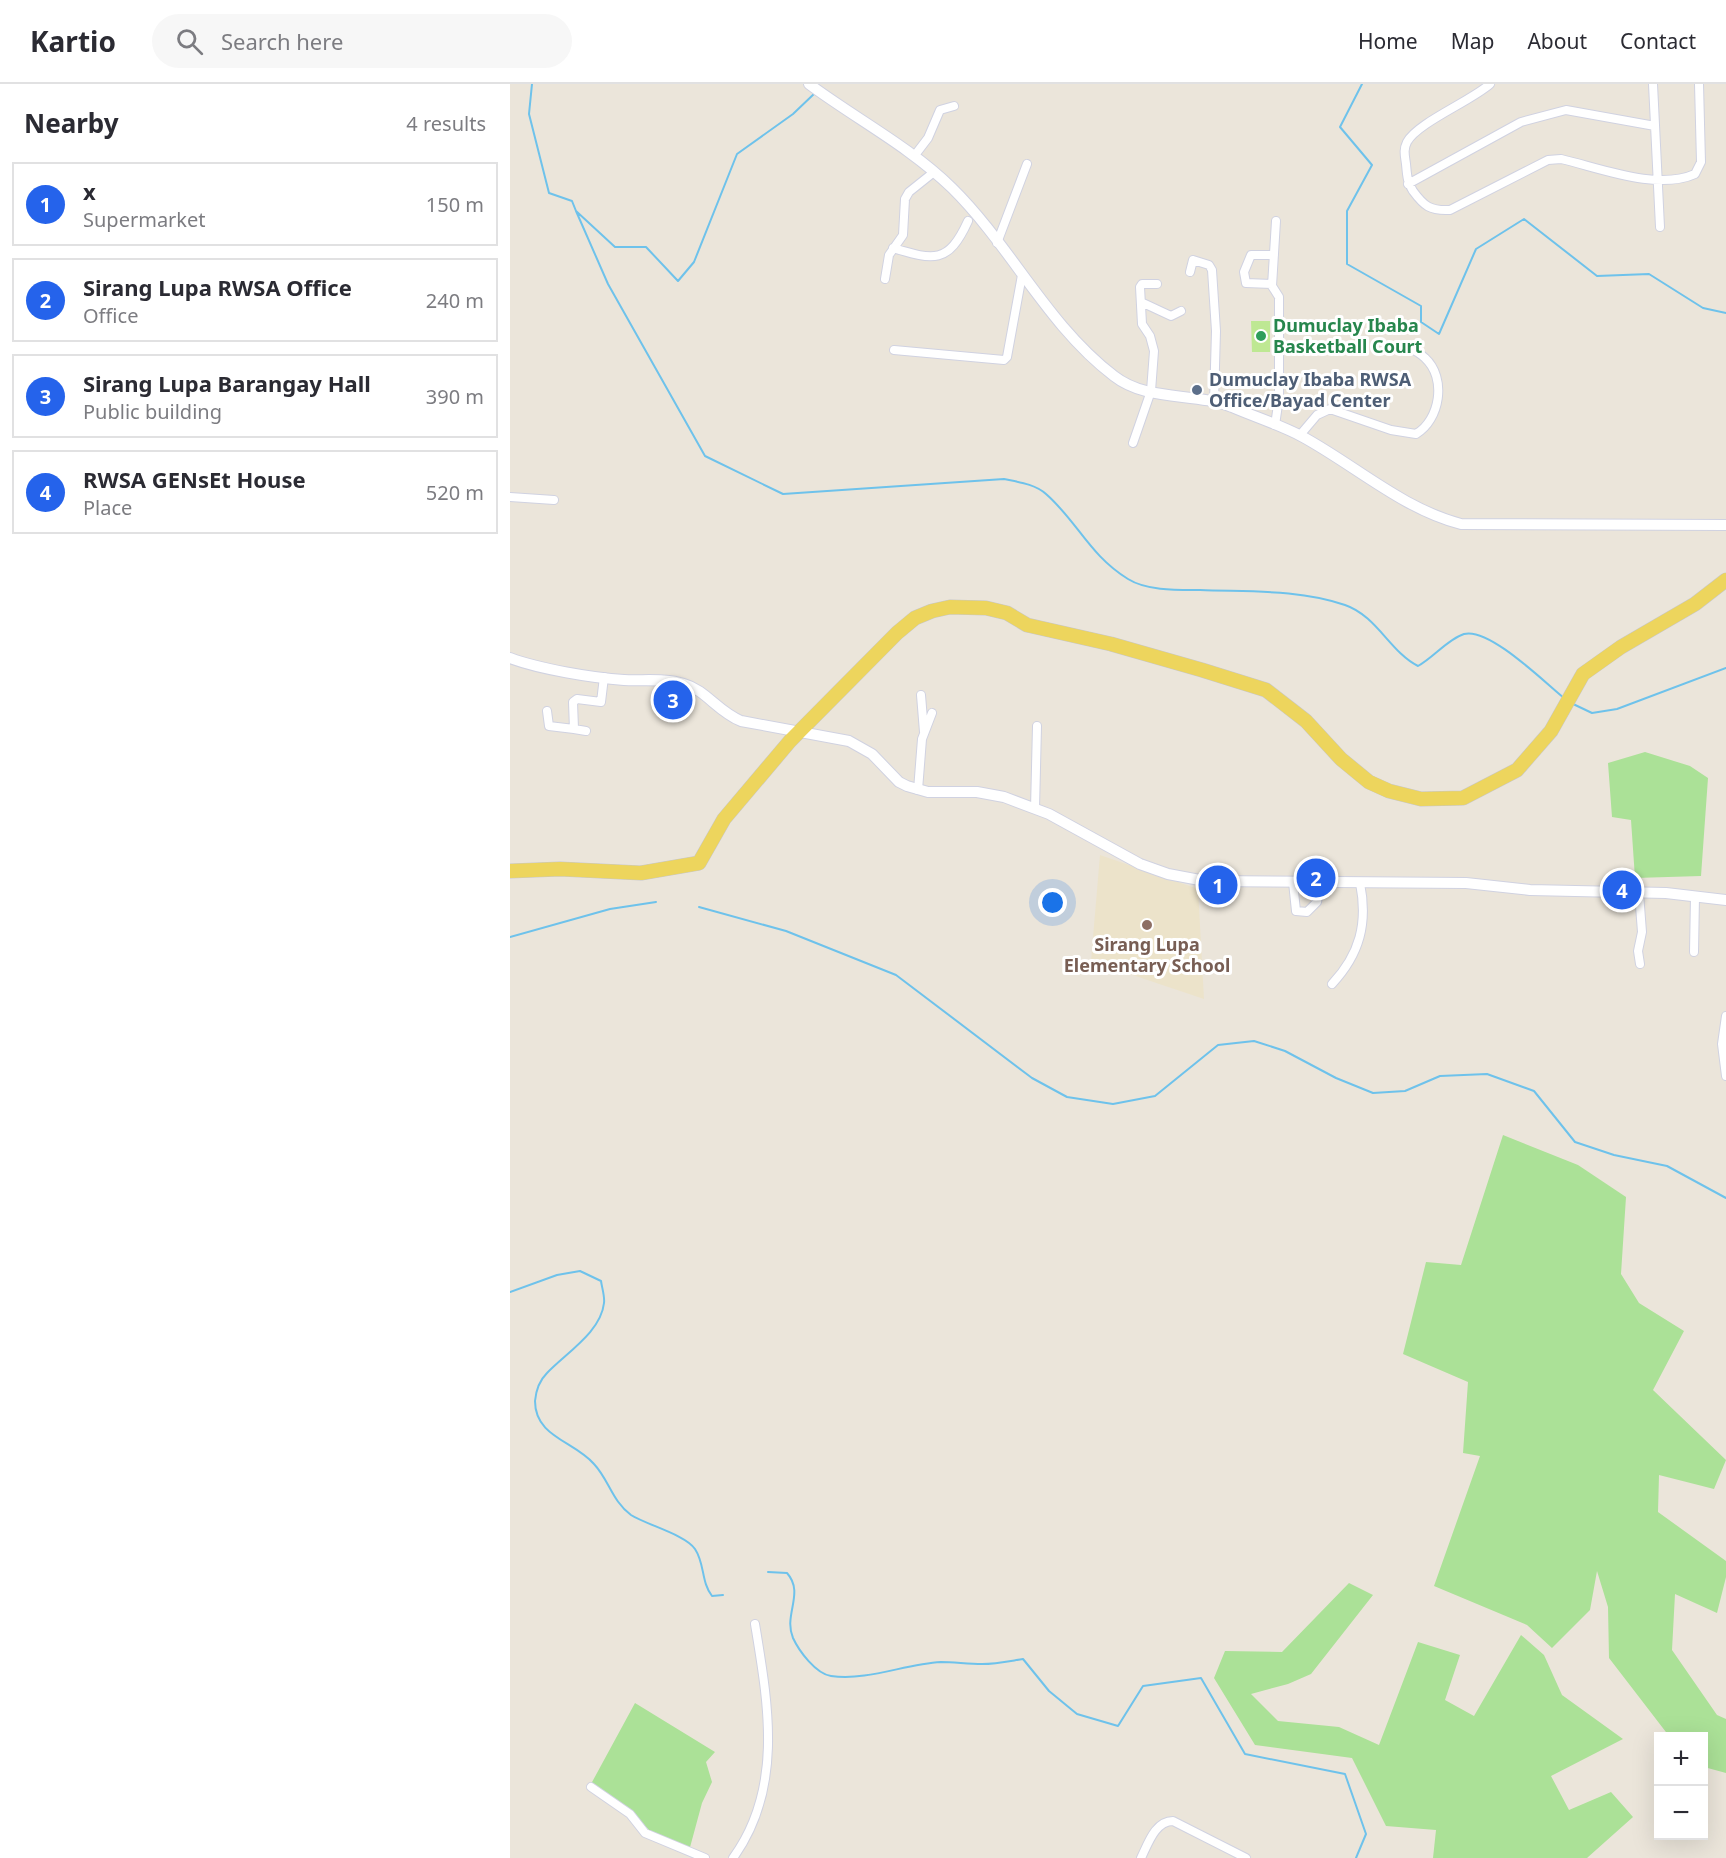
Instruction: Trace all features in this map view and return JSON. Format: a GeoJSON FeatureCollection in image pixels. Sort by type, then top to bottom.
{"type":"FeatureCollection","features":[{"type":"Feature","properties":{"kind":"main road"},"geometry":{"type":"LineString","coordinates":[[510,871],[560,869],[641,873],[699,863],[724,819],[798,733],[897,633],[915,618],[932,611],[968,606],[986,608],[1006,613],[1027,625],[1111,644],[1266,690],[1306,721],[1341,759],[1370,782],[1389,791],[1421,799],[1463,798],[1517,770],[1551,731],[1583,674],[1621,647],[1695,604],[1726,580]]}},
{"type":"Feature","properties":{"kind":"street"},"geometry":{"type":"LineString","coordinates":[[1490,84],[1475,97],[1419,129],[1408,139],[1404,150],[1408,184],[1425,207],[1437,211],[1450,210],[1548,160],[1560,159],[1656,181],[1684,179],[1695,174],[1701,162],[1698,84]]}},
{"type":"Feature","properties":{"kind":"street"},"geometry":{"type":"LineString","coordinates":[[1653,84],[1660,227]]}},
{"type":"Feature","properties":{"kind":"street"},"geometry":{"type":"LineString","coordinates":[[813,87],[915,155],[952,188],[1084,351],[1116,378],[1151,391],[1214,402],[1300,435],[1434,517],[1461,524],[1726,525]]}},
{"type":"Feature","properties":{"kind":"street"},"geometry":{"type":"LineString","coordinates":[[915,155],[928,138],[940,110],[954,106]]}},
{"type":"Feature","properties":{"kind":"street"},"geometry":{"type":"LineString","coordinates":[[1408,184],[1521,122],[1566,110],[1655,126]]}},
{"type":"Feature","properties":{"kind":"street"},"geometry":{"type":"LineString","coordinates":[[997,243],[1027,164]]}},
{"type":"Feature","properties":{"kind":"street"},"geometry":{"type":"LineString","coordinates":[[885,279],[889,255],[903,235],[905,199],[909,192],[934,172]]}},
{"type":"Feature","properties":{"kind":"street"},"geometry":{"type":"LineString","coordinates":[[893,248],[927,258],[936,258],[962,233],[968,221]]}},
{"type":"Feature","properties":{"kind":"street"},"geometry":{"type":"LineString","coordinates":[[1275,425],[1279,398],[1279,297],[1272,284],[1276,221]]}},
{"type":"Feature","properties":{"kind":"street"},"geometry":{"type":"LineString","coordinates":[[1272,284],[1246,283],[1244,272],[1251,255],[1274,255]]}},
{"type":"Feature","properties":{"kind":"street"},"geometry":{"type":"LineString","coordinates":[[1190,272],[1193,260],[1209,265],[1212,270],[1216,331],[1214,402]]}},
{"type":"Feature","properties":{"kind":"street"},"geometry":{"type":"LineString","coordinates":[[894,350],[1004,360],[1007,357],[1022,275]]}},
{"type":"Feature","properties":{"kind":"street"},"geometry":{"type":"LineString","coordinates":[[1133,443],[1151,391],[1154,347],[1142,324],[1140,285],[1156,284]]}},
{"type":"Feature","properties":{"kind":"street"},"geometry":{"type":"LineString","coordinates":[[1141,302],[1171,316],[1181,311]]}},
{"type":"Feature","properties":{"kind":"street"},"geometry":{"type":"LineString","coordinates":[[1300,435],[1317,416],[1330,409],[1391,430],[1416,434],[1425,429],[1437,408],[1438,387],[1433,369],[1426,358],[1408,347]]}},
{"type":"Feature","properties":{"kind":"street"},"geometry":{"type":"LineString","coordinates":[[510,497],[554,500]]}},
{"type":"Feature","properties":{"kind":"street"},"geometry":{"type":"LineString","coordinates":[[510,658],[543,667],[604,677],[681,683],[699,691],[727,715],[750,723],[860,746],[899,782],[918,790],[990,794],[1035,809],[1140,864],[1168,874],[1205,881],[1466,883],[1530,891],[1639,893],[1726,900]]}},
{"type":"Feature","properties":{"kind":"street"},"geometry":{"type":"LineString","coordinates":[[574,729],[574,700],[601,702],[604,677]]}},
{"type":"Feature","properties":{"kind":"street"},"geometry":{"type":"LineString","coordinates":[[918,790],[924,732],[921,695]]}},
{"type":"Feature","properties":{"kind":"street"},"geometry":{"type":"LineString","coordinates":[[547,711],[549,726],[586,731]]}},
{"type":"Feature","properties":{"kind":"street"},"geometry":{"type":"LineString","coordinates":[[924,732],[932,713]]}},
{"type":"Feature","properties":{"kind":"street"},"geometry":{"type":"LineString","coordinates":[[1035,809],[1037,726]]}},
{"type":"Feature","properties":{"kind":"street"},"geometry":{"type":"LineString","coordinates":[[1293,882],[1294,906],[1296,911],[1301,912],[1307,912],[1317,902],[1322,882]]}},
{"type":"Feature","properties":{"kind":"street"},"geometry":{"type":"LineString","coordinates":[[1332,984],[1351,963],[1363,924],[1364,906],[1360,883]]}},
{"type":"Feature","properties":{"kind":"street"},"geometry":{"type":"LineString","coordinates":[[1639,893],[1642,932],[1638,951],[1640,964]]}},
{"type":"Feature","properties":{"kind":"street"},"geometry":{"type":"LineString","coordinates":[[1694,952],[1695,896]]}},
{"type":"Feature","properties":{"kind":"street"},"geometry":{"type":"LineString","coordinates":[[1726,1016],[1722,1044],[1726,1076]]}},
{"type":"Feature","properties":{"kind":"street"},"geometry":{"type":"LineString","coordinates":[[733,1858],[748,1839],[763,1796],[767,1763],[770,1730],[755,1624]]}},
{"type":"Feature","properties":{"kind":"street"},"geometry":{"type":"LineString","coordinates":[[591,1787],[630,1814],[645,1833],[705,1858]]}},
{"type":"Feature","properties":{"kind":"street"},"geometry":{"type":"LineString","coordinates":[[1141,1858],[1159,1826],[1167,1821],[1173,1821],[1246,1858]]}},
{"type":"Feature","properties":{"kind":"shaded area","name":"Sirang Lupa Elementary School"},"geometry":{"type":"Polygon","coordinates":[[[1100,855],[1198,889],[1204,999],[1091,961],[1100,855]]]}},
{"type":"Feature","properties":{"kind":"green space","name":"Dumuclay Ibaba Basketball Court"},"geometry":{"type":"Polygon","coordinates":[[[1251,321],[1270,321],[1270,352],[1252,352],[1251,321]]]}},
{"type":"Feature","properties":{"kind":"green space"},"geometry":{"type":"Polygon","coordinates":[[[1645,752],[1690,766],[1708,778],[1701,876],[1635,878],[1631,820],[1612,817],[1608,763],[1645,752]]]}},
{"type":"Feature","properties":{"kind":"green space"},"geometry":{"type":"Polygon","coordinates":[[[1503,1135],[1578,1165],[1626,1197],[1621,1274],[1639,1303],[1684,1331],[1653,1390],[1726,1460],[1714,1489],[1659,1475],[1658,1512],[1726,1561],[1726,1577],[1717,1613],[1675,1594],[1672,1650],[1717,1715],[1726,1719],[1726,1773],[1708,1768],[1708,1732],[1666,1732],[1609,1658],[1608,1607],[1597,1571],[1590,1610],[1552,1648],[1527,1625],[1434,1586],[1480,1456],[1463,1453],[1468,1382],[1403,1354],[1426,1262],[1461,1265],[1503,1135]]]}},
{"type":"Feature","properties":{"kind":"green space"},"geometry":{"type":"Polygon","coordinates":[[[1349,1583],[1373,1595],[1311,1674],[1288,1684],[1251,1694],[1278,1721],[1339,1727],[1379,1745],[1418,1642],[1460,1655],[1445,1700],[1474,1716],[1521,1635],[1544,1655],[1562,1695],[1623,1739],[1551,1776],[1569,1810],[1611,1792],[1633,1817],[1587,1858],[1433,1858],[1436,1830],[1386,1826],[1352,1758],[1255,1745],[1214,1678],[1225,1651],[1282,1652],[1349,1583]]]}},
{"type":"Feature","properties":{"kind":"green space"},"geometry":{"type":"Polygon","coordinates":[[[635,1703],[715,1752],[706,1762],[712,1782],[702,1803],[689,1851],[652,1833],[625,1806],[591,1784],[635,1703]]]}},
{"type":"Feature","properties":{"kind":"waterway"},"geometry":{"type":"LineString","coordinates":[[532,84],[529,114],[549,193],[572,201],[576,211],[615,247],[646,247],[678,281],[694,262],[737,154],[793,114],[816,92]]}},
{"type":"Feature","properties":{"kind":"waterway"},"geometry":{"type":"LineString","coordinates":[[1362,84],[1340,127],[1372,165],[1347,211],[1347,264],[1421,306],[1421,322],[1439,334],[1476,249],[1524,219],[1597,276],[1649,274],[1703,308],[1726,313]]}},
{"type":"Feature","properties":{"kind":"waterway"},"geometry":{"type":"LineString","coordinates":[[576,211],[608,284],[705,456],[783,494],[1004,479],[1026,484],[1046,494],[1067,515],[1104,560],[1136,583],[1163,589],[1273,592],[1310,596],[1345,605],[1366,617],[1399,652],[1418,666],[1458,636],[1475,634],[1516,657],[1564,698]]}},
{"type":"Feature","properties":{"kind":"waterway"},"geometry":{"type":"LineString","coordinates":[[1571,703],[1592,713],[1617,709],[1726,668]]}},
{"type":"Feature","properties":{"kind":"waterway"},"geometry":{"type":"LineString","coordinates":[[510,937],[610,909],[656,902]]}},
{"type":"Feature","properties":{"kind":"waterway"},"geometry":{"type":"LineString","coordinates":[[699,907],[786,931],[896,975],[1032,1078],[1067,1097],[1113,1104],[1155,1096],[1218,1045],[1254,1041],[1285,1051],[1336,1078],[1373,1093],[1405,1091],[1440,1076],[1487,1074],[1534,1091],[1575,1142],[1614,1155],[1667,1166],[1726,1198]]}},
{"type":"Feature","properties":{"kind":"waterway"},"geometry":{"type":"LineString","coordinates":[[510,1292],[557,1275],[580,1271],[601,1281],[604,1301],[601,1314],[590,1333],[542,1379],[535,1401],[537,1413],[541,1423],[548,1431],[586,1456],[594,1464],[619,1503],[631,1515],[690,1544],[698,1555],[706,1585],[712,1596],[723,1595]]}},
{"type":"Feature","properties":{"kind":"waterway"},"geometry":{"type":"LineString","coordinates":[[768,1572],[787,1573],[792,1581],[794,1596],[790,1621],[793,1638],[814,1667],[831,1676],[859,1676],[927,1663],[987,1664],[1023,1659],[1049,1691],[1077,1714],[1118,1726],[1143,1686],[1201,1678],[1245,1754],[1345,1774],[1366,1834],[1356,1858]]}},
{"type":"Feature","properties":{"kind":"place","name":"Dumuclay Ibaba Basketball Court"},"geometry":{"type":"Point","coordinates":[1261,336]}},
{"type":"Feature","properties":{"kind":"place","name":"Dumuclay Ibaba RWSA Office/Bayad Center"},"geometry":{"type":"Point","coordinates":[1197,390]}},
{"type":"Feature","properties":{"kind":"place","name":"Sirang Lupa Barangay Hall"},"geometry":{"type":"Point","coordinates":[673,700]}},
{"type":"Feature","properties":{"kind":"place","name":"Sirang Lupa RWSA Office"},"geometry":{"type":"Point","coordinates":[1316,878]}},
{"type":"Feature","properties":{"kind":"place","name":"x"},"geometry":{"type":"Point","coordinates":[1218,885]}},
{"type":"Feature","properties":{"kind":"place","name":"RWSA GENsEt House"},"geometry":{"type":"Point","coordinates":[1622,890]}},
{"type":"Feature","properties":{"kind":"place","name":"Sirang Lupa Elementary School"},"geometry":{"type":"Point","coordinates":[1147,925]}}]}
